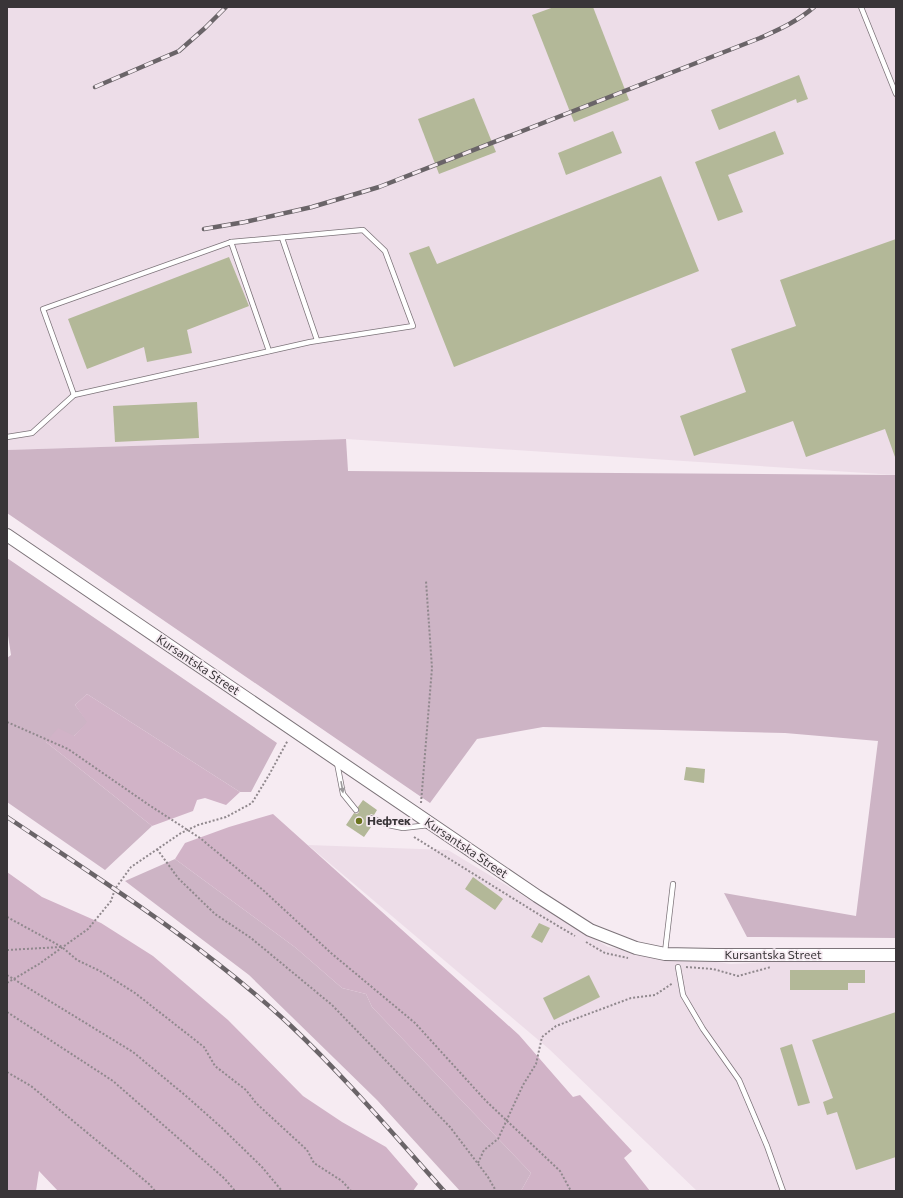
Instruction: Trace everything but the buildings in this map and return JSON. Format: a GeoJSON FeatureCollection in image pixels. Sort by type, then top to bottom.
{"type":"FeatureCollection","features":[{"type":"Feature","properties":{"kind":"street","name":"Kursantska Street"},"geometry":{"type":"LineString","coordinates":[[7,535],[432,825],[590,930],[636,948],[664,954],[896,955]]}},
{"type":"Feature","properties":{"kind":"lane"},"geometry":{"type":"LineString","coordinates":[[861,7],[896,94]]}},
{"type":"Feature","properties":{"kind":"lane"},"geometry":{"type":"LineString","coordinates":[[7,437],[32,433],[74,395],[317,340],[413,326],[385,252],[363,230],[231,242],[43,309],[74,395]]}},
{"type":"Feature","properties":{"kind":"lane"},"geometry":{"type":"LineString","coordinates":[[282,238],[317,340]]}},
{"type":"Feature","properties":{"kind":"lane"},"geometry":{"type":"LineString","coordinates":[[231,242],[269,351]]}},
{"type":"Feature","properties":{"kind":"lane"},"geometry":{"type":"LineString","coordinates":[[337,760],[343,794],[356,810]]}},
{"type":"Feature","properties":{"kind":"lane"},"geometry":{"type":"LineString","coordinates":[[372,818],[388,825],[403,828],[432,825]]}},
{"type":"Feature","properties":{"kind":"lane"},"geometry":{"type":"LineString","coordinates":[[664,954],[674,884]]}},
{"type":"Feature","properties":{"kind":"lane"},"geometry":{"type":"LineString","coordinates":[[678,967],[683,995],[703,1029],[739,1080],[768,1146],[783,1191]]}},
{"type":"Feature","properties":{"kind":"path"},"geometry":{"type":"LineString","coordinates":[[420,816],[432,668],[426,581]]}},
{"type":"Feature","properties":{"kind":"path"},"geometry":{"type":"LineString","coordinates":[[7,722],[68,749],[200,838],[263,890],[331,953],[415,1023],[486,1101],[560,1171],[571,1191]]}},
{"type":"Feature","properties":{"kind":"path"},"geometry":{"type":"LineString","coordinates":[[7,983],[39,964],[88,929],[111,901],[115,889],[130,866],[188,830],[198,825],[226,817],[252,803],[269,776],[293,730]]}},
{"type":"Feature","properties":{"kind":"path"},"geometry":{"type":"LineString","coordinates":[[414,837],[578,937]]}},
{"type":"Feature","properties":{"kind":"path"},"geometry":{"type":"LineString","coordinates":[[157,849],[178,878],[215,914],[252,938],[332,1005],[450,1127],[488,1176],[496,1191]]}},
{"type":"Feature","properties":{"kind":"path"},"geometry":{"type":"LineString","coordinates":[[7,917],[62,947],[77,960],[100,971],[135,992],[204,1047],[215,1066],[246,1090],[256,1103],[307,1150],[314,1163],[342,1181],[351,1191]]}},
{"type":"Feature","properties":{"kind":"path"},"geometry":{"type":"LineString","coordinates":[[585,941],[606,953],[628,958]]}},
{"type":"Feature","properties":{"kind":"path"},"geometry":{"type":"LineString","coordinates":[[7,950],[62,947]]}},
{"type":"Feature","properties":{"kind":"path"},"geometry":{"type":"LineString","coordinates":[[678,967],[713,969],[738,976],[773,967]]}},
{"type":"Feature","properties":{"kind":"path"},"geometry":{"type":"LineString","coordinates":[[7,975],[133,1052],[186,1096],[221,1128],[262,1167],[282,1191]]}},
{"type":"Feature","properties":{"kind":"path"},"geometry":{"type":"LineString","coordinates":[[478,1163],[484,1150],[498,1139],[523,1085],[536,1064],[542,1037],[556,1026],[631,998],[655,995],[680,978]]}},
{"type":"Feature","properties":{"kind":"path"},"geometry":{"type":"LineString","coordinates":[[7,1012],[113,1081],[225,1179],[235,1191]]}},
{"type":"Feature","properties":{"kind":"path"},"geometry":{"type":"LineString","coordinates":[[7,1072],[31,1086],[149,1184],[155,1191]]}},
{"type":"Feature","properties":{"kind":"shaded area"},"geometry":{"type":"Polygon","coordinates":[[[7,7],[896,7],[896,475],[346,439],[7,450],[7,7]]]}},
{"type":"Feature","properties":{"kind":"shaded area"},"geometry":{"type":"Polygon","coordinates":[[[346,439],[348,471],[896,475],[896,938],[747,937],[724,893],[856,916],[878,741],[785,733],[543,727],[477,739],[430,803],[7,513],[7,450],[346,439]]]}},
{"type":"Feature","properties":{"kind":"shaded area"},"geometry":{"type":"Polygon","coordinates":[[[7,558],[277,743],[251,792],[240,792],[87,694],[75,705],[88,722],[74,736],[46,742],[152,826],[105,870],[7,802],[7,658],[11,655],[7,629],[7,558]]]}},
{"type":"Feature","properties":{"kind":"shaded area"},"geometry":{"type":"Polygon","coordinates":[[[87,694],[240,792],[226,805],[205,798],[197,800],[193,811],[152,826],[46,742],[58,728],[74,736],[87,722],[75,705],[87,694]]]}},
{"type":"Feature","properties":{"kind":"shaded area"},"geometry":{"type":"Polygon","coordinates":[[[273,814],[519,1035],[573,1097],[580,1095],[632,1151],[624,1158],[650,1191],[521,1191],[531,1173],[372,1007],[366,994],[342,988],[296,948],[175,859],[185,843],[229,827],[273,814]]]}},
{"type":"Feature","properties":{"kind":"shaded area"},"geometry":{"type":"Polygon","coordinates":[[[308,845],[448,850],[608,947],[731,964],[896,955],[896,1191],[697,1191],[549,1049],[308,845]]]}},
{"type":"Feature","properties":{"kind":"shaded area"},"geometry":{"type":"Polygon","coordinates":[[[175,859],[296,948],[342,988],[366,994],[372,1007],[531,1173],[521,1191],[460,1191],[377,1100],[249,975],[125,881],[175,859]]]}},
{"type":"Feature","properties":{"kind":"shaded area"},"geometry":{"type":"Polygon","coordinates":[[[7,872],[42,897],[101,923],[153,956],[228,1020],[303,1096],[342,1122],[386,1147],[418,1184],[413,1191],[58,1191],[39,1171],[36,1191],[7,1191],[7,872]]]}},
{"type":"Feature","properties":{"kind":"railway"},"geometry":{"type":"LineString","coordinates":[[95,87],[179,51],[226,7]]}},
{"type":"Feature","properties":{"kind":"railway"},"geometry":{"type":"LineString","coordinates":[[204,229],[245,222],[312,207],[379,187],[760,38],[795,21],[814,7]]}},
{"type":"Feature","properties":{"kind":"railway"},"geometry":{"type":"LineString","coordinates":[[7,817],[153,915],[257,996],[290,1025],[330,1065],[369,1106],[444,1191]]}},
{"type":"Feature","properties":{"kind":"place","name":"Нефтек"},"geometry":{"type":"Point","coordinates":[359,821]}}]}
